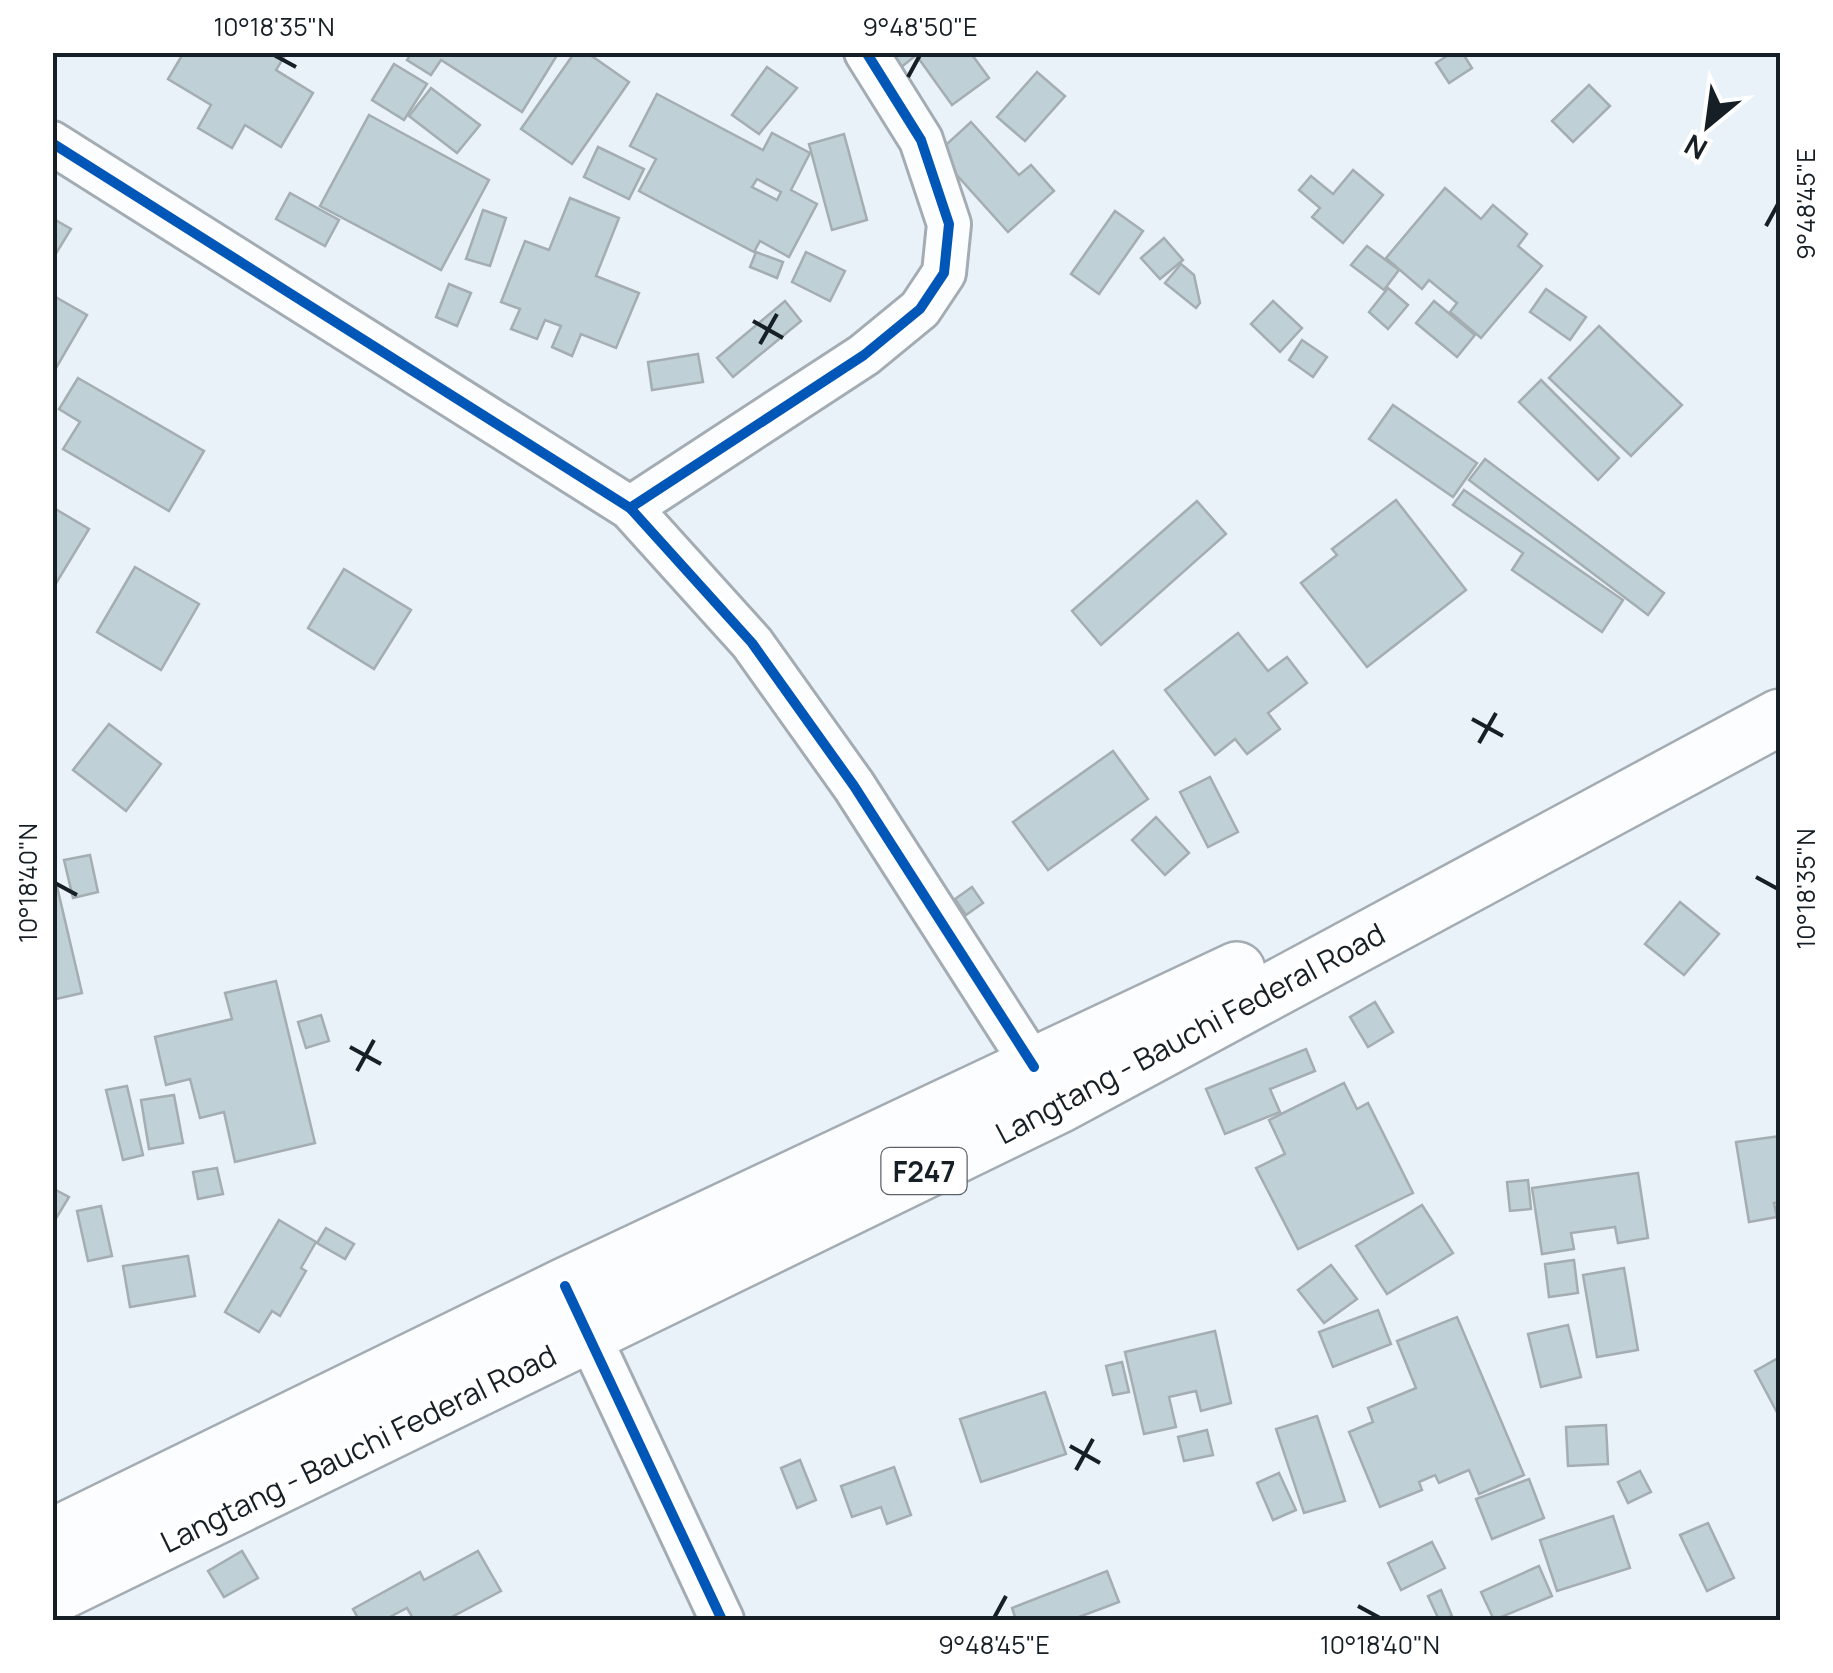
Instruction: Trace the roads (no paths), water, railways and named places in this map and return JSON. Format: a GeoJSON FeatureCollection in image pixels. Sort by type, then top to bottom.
{"type":"FeatureCollection","features":[{"type":"Feature","properties":{"kind":"main road","name":"Langtang - Bauchi Federal Road"},"geometry":{"type":"LineString","coordinates":[[52,1537],[565,1286],[1780,713]]}},
{"type":"Feature","properties":{"kind":"main road","name":"Langtang - Bauchi Federal Road"},"geometry":{"type":"LineString","coordinates":[[52,1596],[1059,1105],[1780,713]]}},
{"type":"Feature","properties":{"kind":"street"},"geometry":{"type":"LineString","coordinates":[[630,508],[864,355],[920,309],[944,273],[950,224],[921,140],[866,52]]}},
{"type":"Feature","properties":{"kind":"street"},"geometry":{"type":"LineString","coordinates":[[52,143],[630,508],[763,659],[854,786],[1034,1067]]}},
{"type":"Feature","properties":{"kind":"street"},"geometry":{"type":"LineString","coordinates":[[565,1286],[722,1620]]}}]}
